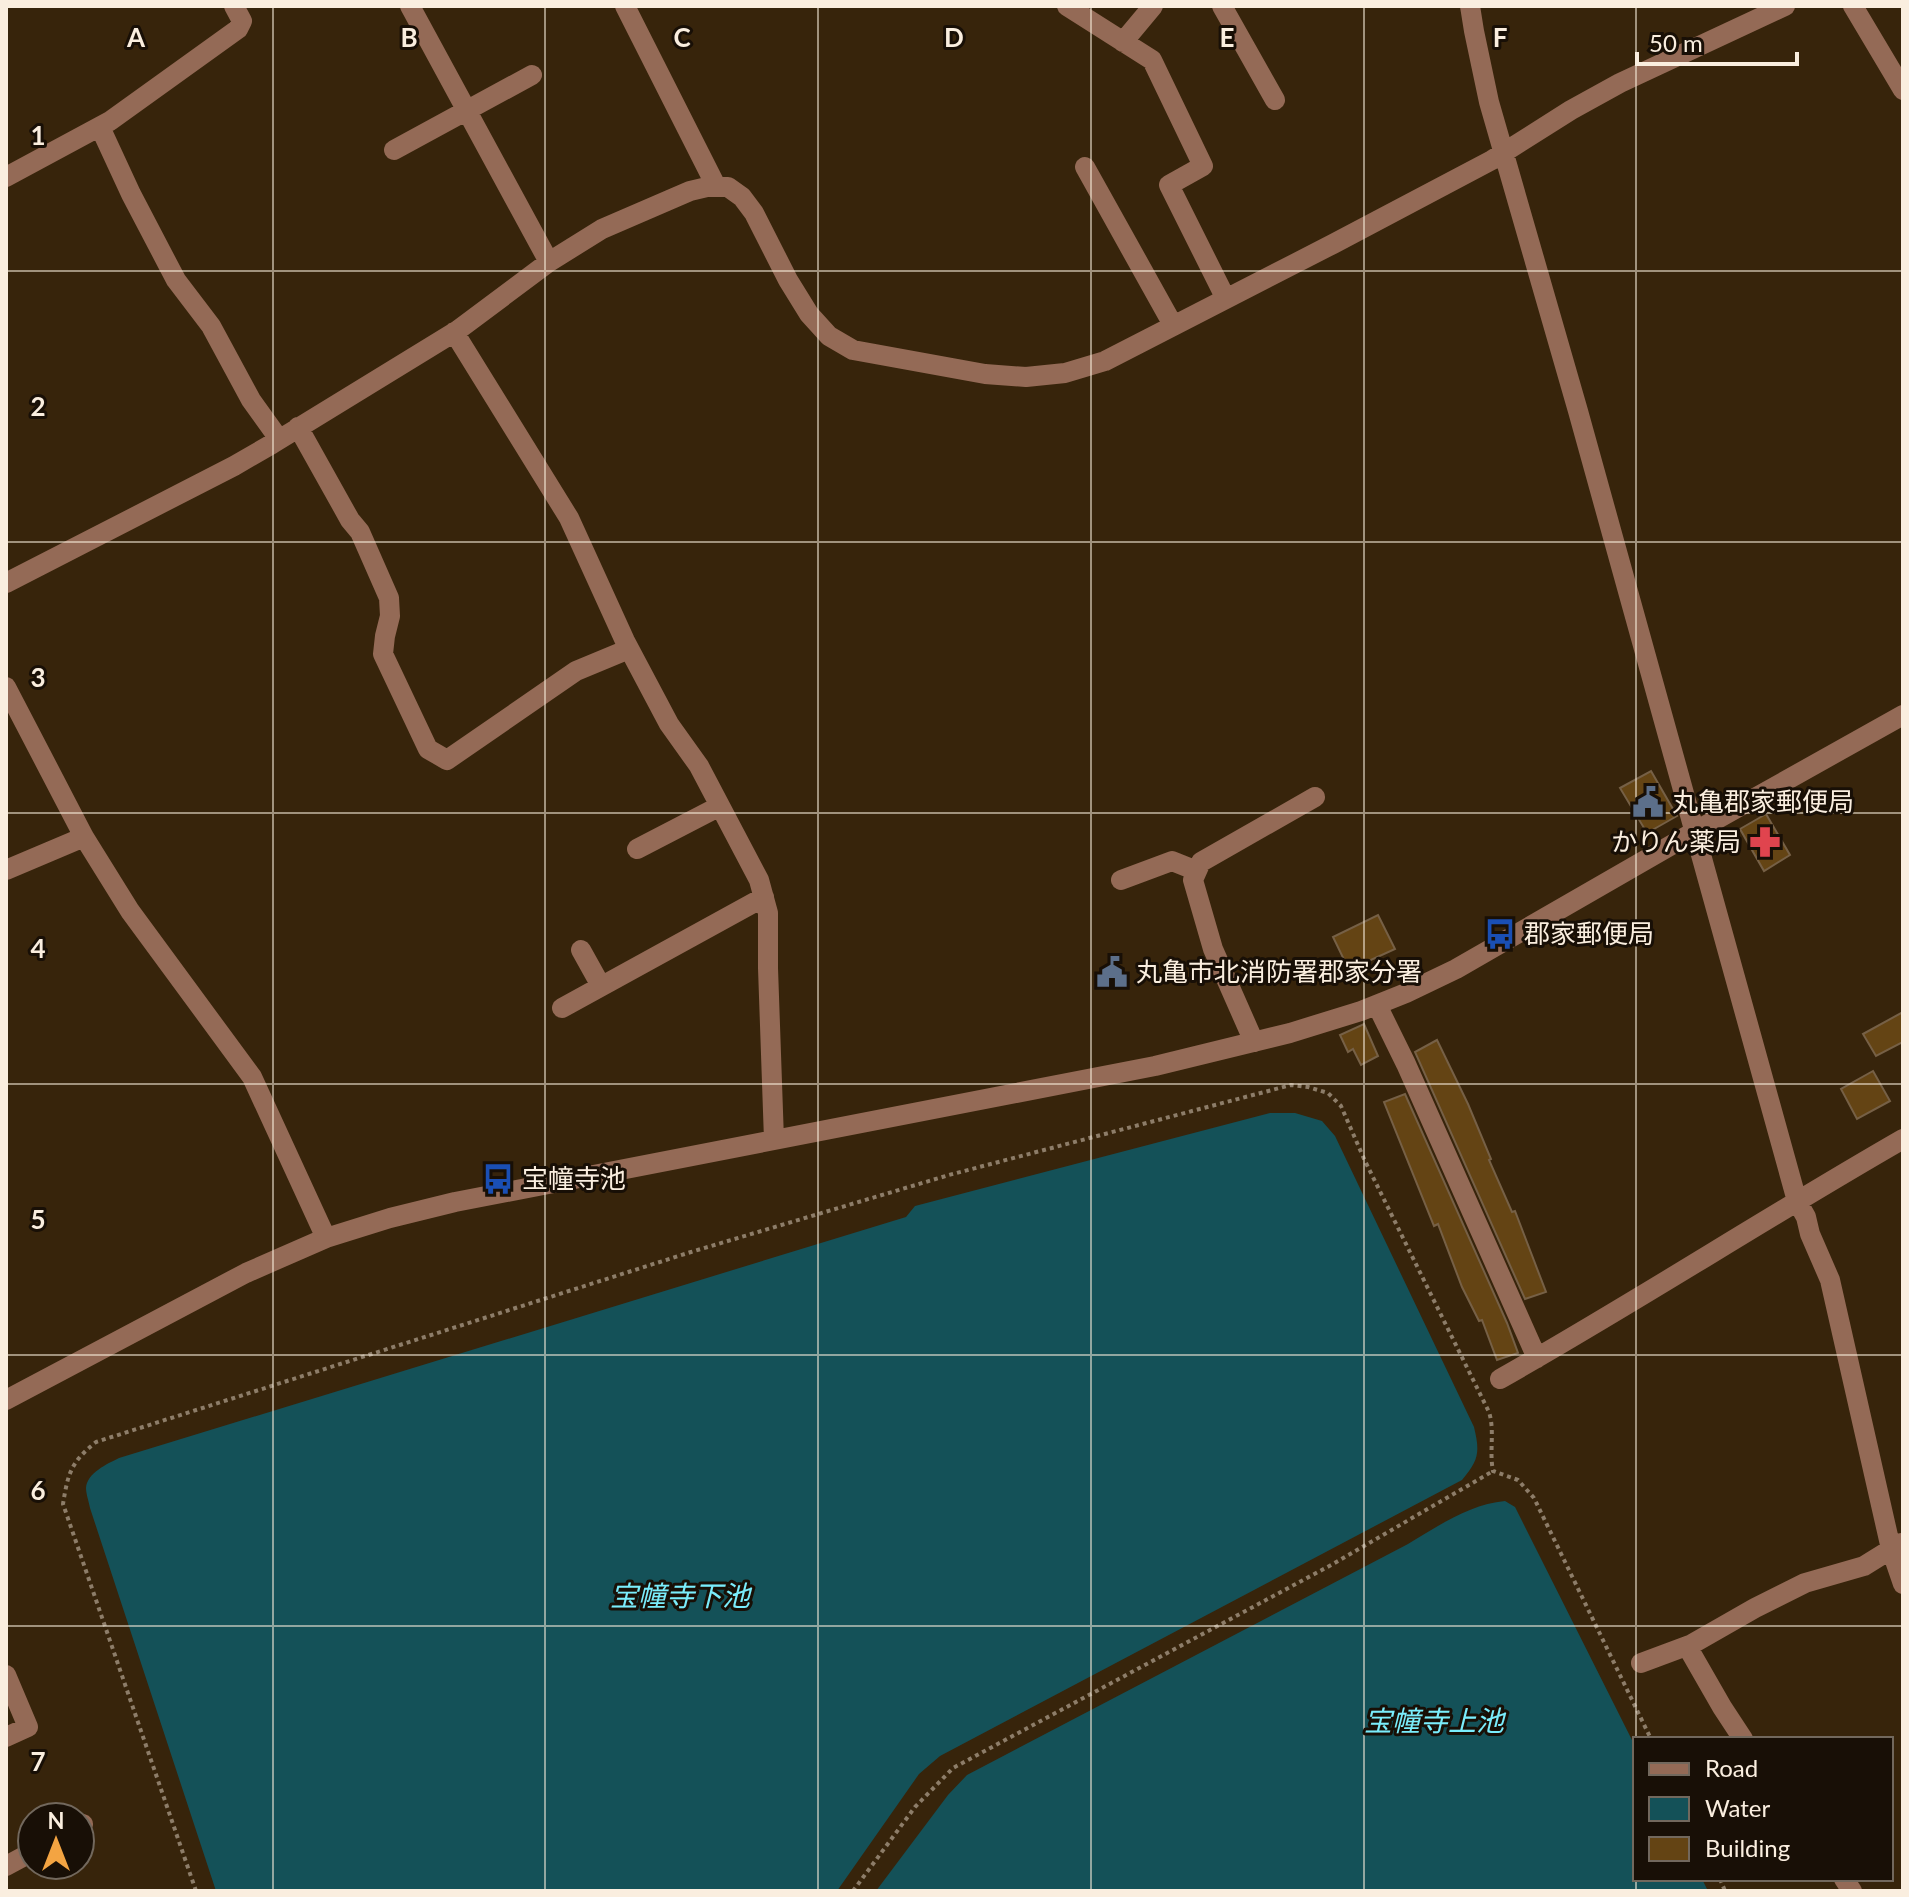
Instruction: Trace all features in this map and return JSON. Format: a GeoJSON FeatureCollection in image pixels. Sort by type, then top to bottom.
{"type":"FeatureCollection","features":[{"type":"Feature","properties":{"kind":"street"},"geometry":{"type":"LineString","coordinates":[[6,177],[100,127],[238,29],[242,21],[234,6]]}},
{"type":"Feature","properties":{"kind":"street"},"geometry":{"type":"LineString","coordinates":[[410,6],[549,262]]}},
{"type":"Feature","properties":{"kind":"street"},"geometry":{"type":"LineString","coordinates":[[625,6],[716,186]]}},
{"type":"Feature","properties":{"kind":"street"},"geometry":{"type":"LineString","coordinates":[[1067,6],[1152,60],[1203,166],[1169,185],[1226,299]]}},
{"type":"Feature","properties":{"kind":"street"},"geometry":{"type":"LineString","coordinates":[[1123,42],[1153,6]]}},
{"type":"Feature","properties":{"kind":"street"},"geometry":{"type":"LineString","coordinates":[[1222,6],[1275,100]]}},
{"type":"Feature","properties":{"kind":"street"},"geometry":{"type":"LineString","coordinates":[[1470,6],[1489,102],[1797,1201],[1830,1280],[1897,1545],[1903,1584]]}},
{"type":"Feature","properties":{"kind":"street"},"geometry":{"type":"LineString","coordinates":[[6,583],[234,466],[454,332],[549,262],[602,229],[690,191],[728,187],[748,204],[809,314],[829,336],[853,350],[985,374],[1026,377],[1065,373],[1105,361],[1368,226],[1503,153],[1620,83],[1785,6]]}},
{"type":"Feature","properties":{"kind":"street"},"geometry":{"type":"LineString","coordinates":[[1853,6],[1903,90]]}},
{"type":"Feature","properties":{"kind":"street"},"geometry":{"type":"LineString","coordinates":[[394,150],[532,75]]}},
{"type":"Feature","properties":{"kind":"street"},"geometry":{"type":"LineString","coordinates":[[100,127],[176,280],[211,326],[251,400],[279,439]]}},
{"type":"Feature","properties":{"kind":"street"},"geometry":{"type":"LineString","coordinates":[[1085,167],[1173,325]]}},
{"type":"Feature","properties":{"kind":"street"},"geometry":{"type":"LineString","coordinates":[[454,332],[569,518],[629,649],[669,724],[699,766],[759,880],[768,913],[774,1140]]}},
{"type":"Feature","properties":{"kind":"street"},"geometry":{"type":"LineString","coordinates":[[298,427],[350,520],[360,532],[389,598],[390,616],[383,654],[428,749],[447,760],[576,671],[629,649]]}},
{"type":"Feature","properties":{"kind":"street"},"geometry":{"type":"LineString","coordinates":[[6,687],[84,837],[130,911],[252,1077],[326,1238]]}},
{"type":"Feature","properties":{"kind":"street"},"geometry":{"type":"LineString","coordinates":[[6,1400],[246,1273],[326,1238],[390,1218],[455,1202],[1155,1066],[1290,1033],[1377,1005],[1456,969],[1903,715]]}},
{"type":"Feature","properties":{"kind":"street"},"geometry":{"type":"LineString","coordinates":[[1254,1042],[1213,949],[1193,880],[1201,862],[1315,797]]}},
{"type":"Feature","properties":{"kind":"street"},"geometry":{"type":"LineString","coordinates":[[637,849],[720,806]]}},
{"type":"Feature","properties":{"kind":"street"},"geometry":{"type":"LineString","coordinates":[[6,870],[84,837]]}},
{"type":"Feature","properties":{"kind":"street"},"geometry":{"type":"LineString","coordinates":[[1121,880],[1172,861],[1197,871]]}},
{"type":"Feature","properties":{"kind":"street"},"geometry":{"type":"LineString","coordinates":[[562,1008],[764,897]]}},
{"type":"Feature","properties":{"kind":"street"},"geometry":{"type":"LineString","coordinates":[[581,950],[601,986]]}},
{"type":"Feature","properties":{"kind":"street"},"geometry":{"type":"LineString","coordinates":[[1377,1005],[1537,1358]]}},
{"type":"Feature","properties":{"kind":"street"},"geometry":{"type":"LineString","coordinates":[[1500,1379],[1903,1139]]}},
{"type":"Feature","properties":{"kind":"street"},"geometry":{"type":"LineString","coordinates":[[1641,1663],[1687,1646],[1805,1583],[1864,1566],[1897,1545]]}},
{"type":"Feature","properties":{"kind":"street"},"geometry":{"type":"LineString","coordinates":[[1687,1646],[1742,1737]]}},
{"type":"Feature","properties":{"kind":"street"},"geometry":{"type":"LineString","coordinates":[[6,1675],[28,1727],[6,1737]]}},
{"type":"Feature","properties":{"kind":"path"},"geometry":{"type":"LineString","coordinates":[[196,1891],[63,1504],[68,1476],[79,1455],[96,1442],[111,1437],[707,1247],[949,1175],[1291,1085],[1328,1093],[1341,1106],[1489,1412],[1493,1471]]}},
{"type":"Feature","properties":{"kind":"path"},"geometry":{"type":"LineString","coordinates":[[853,1891],[915,1807],[953,1768],[1333,1564],[1493,1471],[1518,1480],[1534,1498],[1650,1737]]}},
{"type":"Feature","properties":{"kind":"water","name":"宝幢寺下池"},"geometry":{"type":"Polygon","coordinates":[[[1270,1113],[1295,1113],[1322,1121],[1335,1136],[1474,1427],[1477,1455],[1462,1480],[940,1756],[919,1774],[837,1891],[216,1891],[90,1508],[87,1483],[98,1470],[119,1458],[906,1217],[915,1206],[1270,1113]]]}},
{"type":"Feature","properties":{"kind":"water","name":"宝幢寺上池"},"geometry":{"type":"Polygon","coordinates":[[[1505,1501],[1515,1507],[1633,1742],[1633,1881],[1703,1881],[1708,1891],[876,1891],[948,1795],[967,1775],[1455,1517],[1505,1501]]]}},
{"type":"Feature","properties":{"kind":"building"},"geometry":{"type":"Polygon","coordinates":[[[1651,771],[1677,816],[1647,833],[1620,788],[1651,771]]]}},
{"type":"Feature","properties":{"kind":"building","name":"かりん薬局"},"geometry":{"type":"Polygon","coordinates":[[[1766,814],[1790,855],[1764,871],[1740,829],[1766,814]]]}},
{"type":"Feature","properties":{"kind":"building"},"geometry":{"type":"Polygon","coordinates":[[[1378,915],[1395,949],[1349,970],[1333,937],[1378,915]]]}},
{"type":"Feature","properties":{"kind":"building"},"geometry":{"type":"Polygon","coordinates":[[[1903,1012],[1903,1042],[1876,1056],[1863,1034],[1903,1012]]]}},
{"type":"Feature","properties":{"kind":"building"},"geometry":{"type":"Polygon","coordinates":[[[1364,1024],[1378,1056],[1361,1065],[1353,1049],[1348,1052],[1340,1035],[1364,1024]]]}},
{"type":"Feature","properties":{"kind":"building"},"geometry":{"type":"Polygon","coordinates":[[[1437,1040],[1468,1104],[1512,1212],[1515,1211],[1546,1292],[1525,1299],[1415,1052],[1437,1040]]]}},
{"type":"Feature","properties":{"kind":"building"},"geometry":{"type":"Polygon","coordinates":[[[1873,1071],[1890,1101],[1857,1119],[1841,1089],[1873,1071]]]}},
{"type":"Feature","properties":{"kind":"building"},"geometry":{"type":"Polygon","coordinates":[[[1405,1094],[1518,1353],[1497,1360],[1482,1320],[1479,1321],[1462,1287],[1438,1224],[1434,1226],[1384,1102],[1405,1094]]]}},
{"type":"Feature","properties":{"kind":"place","name":"丸亀郡家郵便局"},"geometry":{"type":"Point","coordinates":[1648,802]}},
{"type":"Feature","properties":{"kind":"place","name":"かりん薬局"},"geometry":{"type":"Point","coordinates":[1765,842]}},
{"type":"Feature","properties":{"kind":"place","name":"郡家郵便局"},"geometry":{"type":"Point","coordinates":[1500,934]}},
{"type":"Feature","properties":{"kind":"place","name":"丸亀市北消防署郡家分署"},"geometry":{"type":"Point","coordinates":[1112,972]}},
{"type":"Feature","properties":{"kind":"place","name":"宝幢寺池"},"geometry":{"type":"Point","coordinates":[498,1179]}}]}
